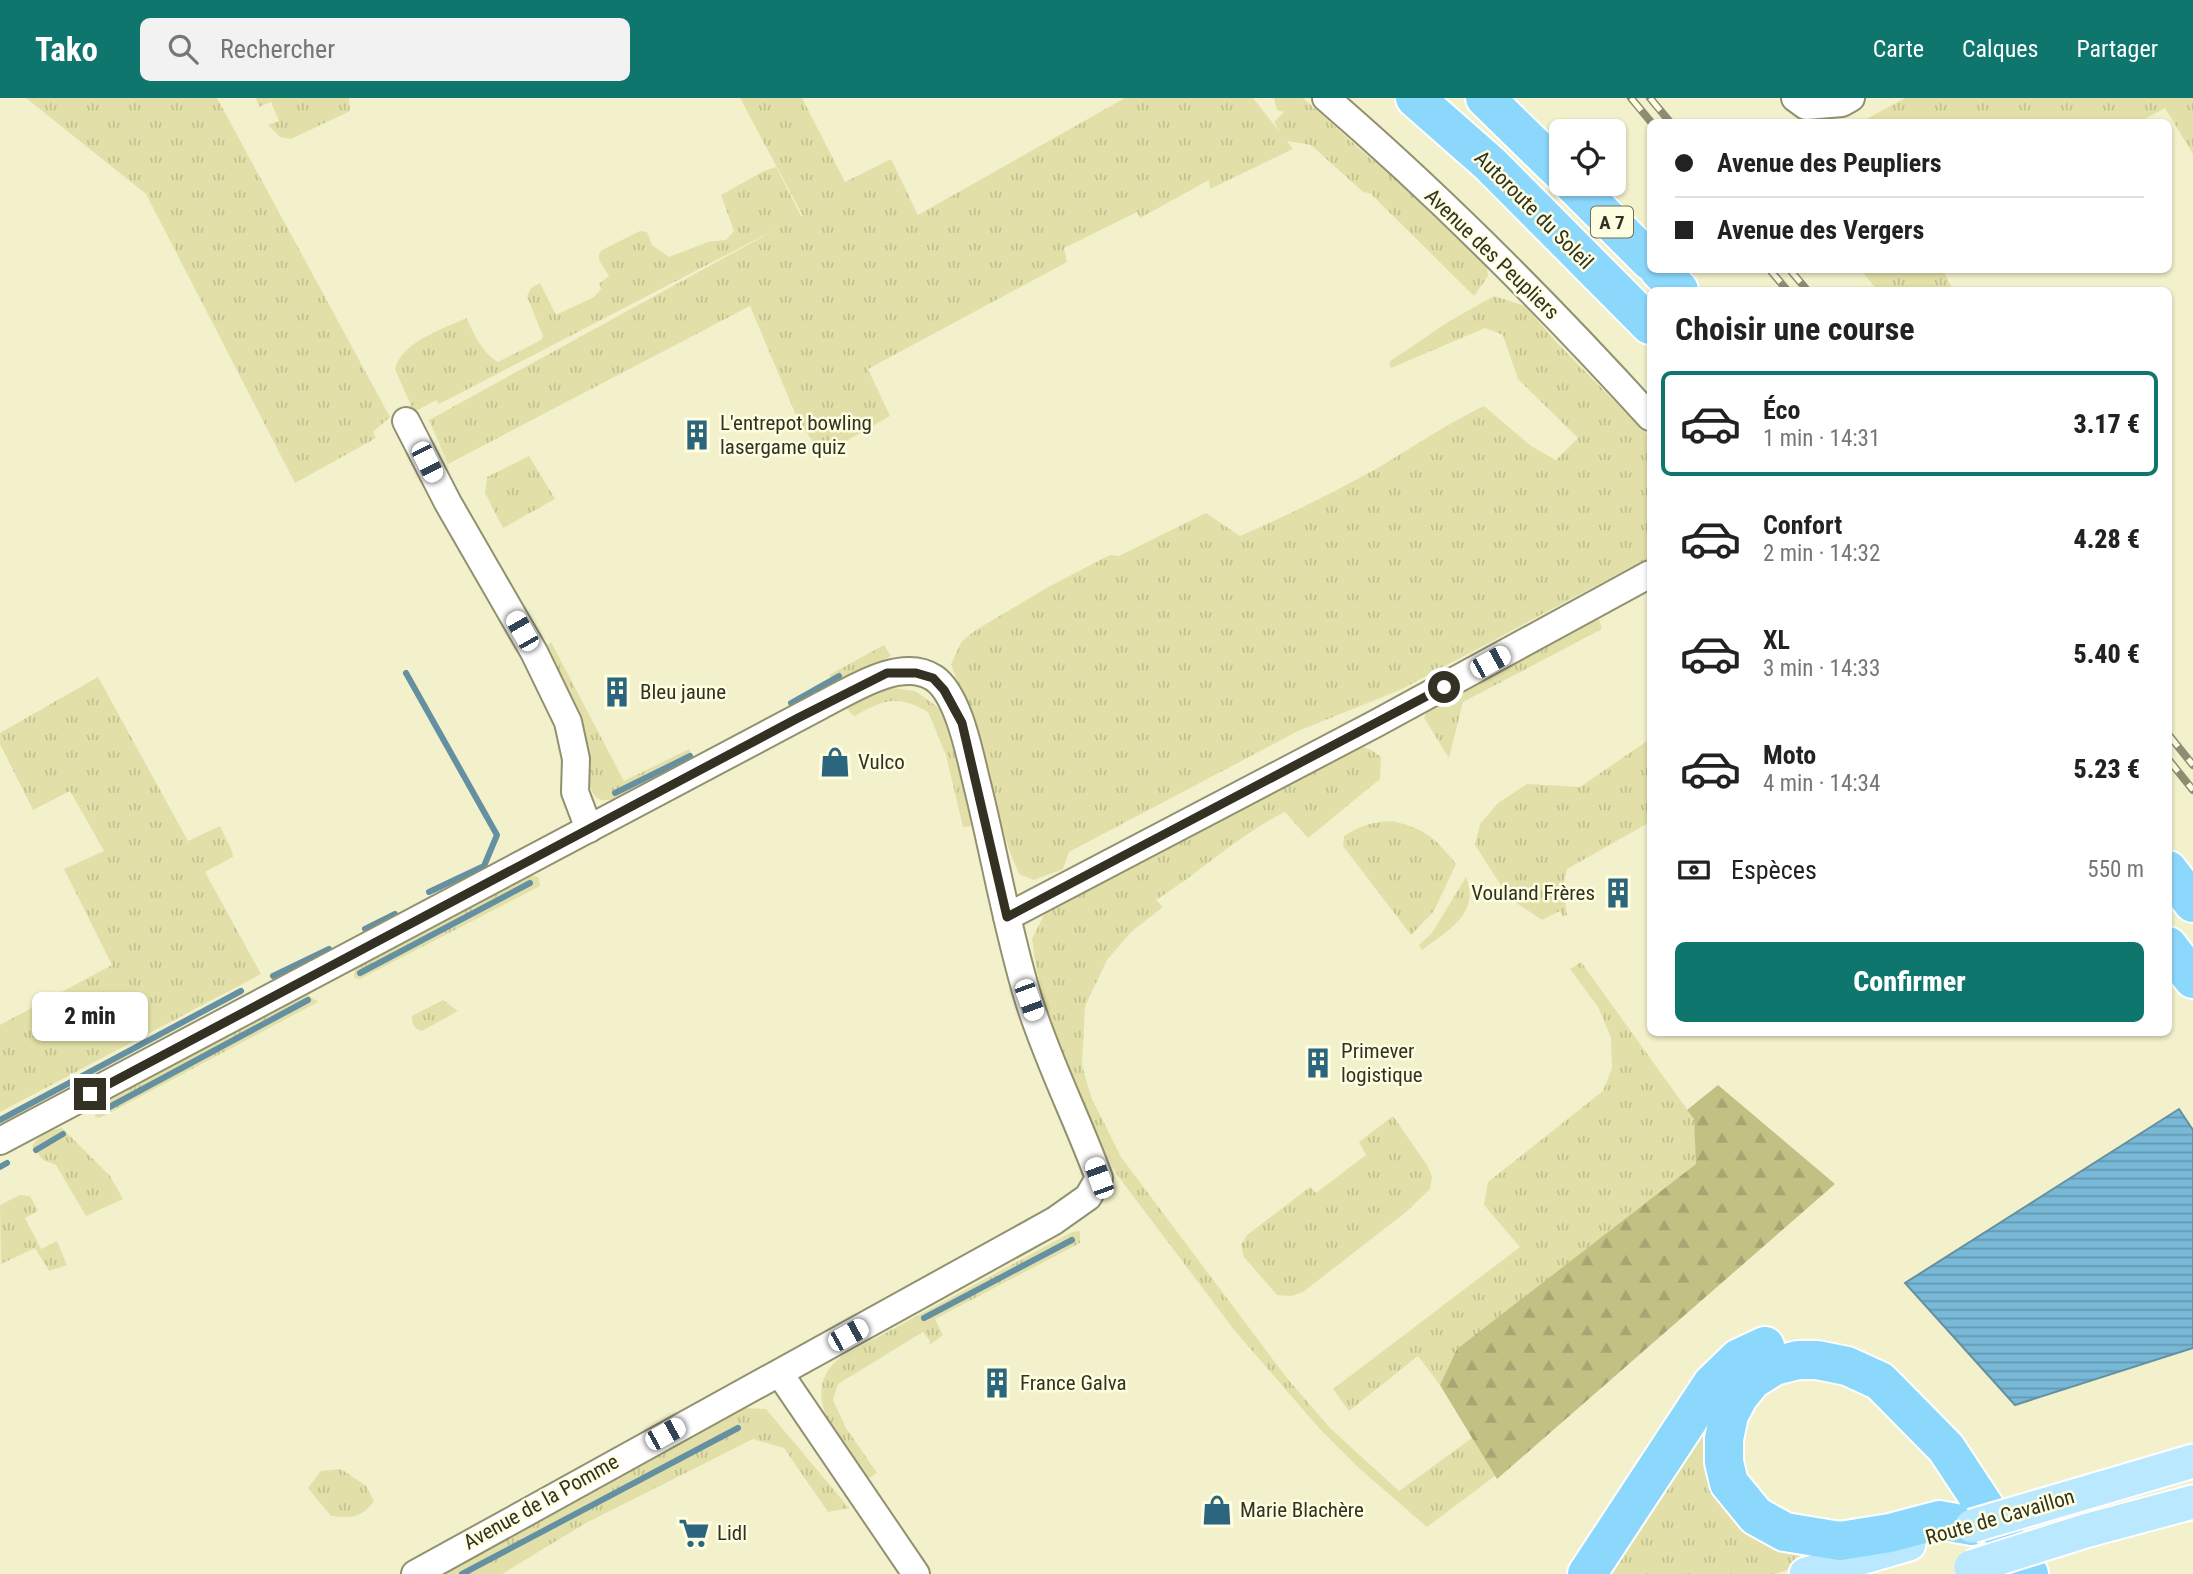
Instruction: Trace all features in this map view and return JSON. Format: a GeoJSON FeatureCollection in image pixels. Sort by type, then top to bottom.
{"type":"FeatureCollection","features":[{"type":"Feature","properties":{"kind":"highway","name":"Autoroute du Soleil"},"geometry":{"type":"LineString","coordinates":[[1415,98],[1490,164],[1647,323]]}},
{"type":"Feature","properties":{"kind":"highway"},"geometry":{"type":"LineString","coordinates":[[1485,98],[1549,160]]}},
{"type":"Feature","properties":{"kind":"highway","name":"A 7"},"geometry":{"type":"LineString","coordinates":[[1585,196],[1647,258]]}},
{"type":"Feature","properties":{"kind":"highway"},"geometry":{"type":"LineString","coordinates":[[1662,273],[1676,287]]}},
{"type":"Feature","properties":{"kind":"highway"},"geometry":{"type":"LineString","coordinates":[[2172,875],[2193,903]]}},
{"type":"Feature","properties":{"kind":"highway"},"geometry":{"type":"LineString","coordinates":[[2172,951],[2193,979]]}},
{"type":"Feature","properties":{"kind":"highway"},"geometry":{"type":"LineString","coordinates":[[1587,1574],[1712,1384],[1739,1359],[1769,1344],[1802,1340],[1839,1343],[1876,1357],[1903,1377],[1937,1409],[2049,1574]]}},
{"type":"Feature","properties":{"kind":"highway"},"geometry":{"type":"LineString","coordinates":[[1953,1526],[1840,1541],[1785,1532],[1756,1516],[1729,1483],[1724,1462],[1724,1439],[1729,1415],[1739,1396],[1752,1380],[1774,1366],[1798,1360],[1817,1360],[1847,1366],[1880,1381],[1946,1448],[2029,1574]]}},
{"type":"Feature","properties":{"kind":"main road","name":"Route de Cavaillon"},"geometry":{"type":"LineString","coordinates":[[1806,1574],[1953,1526],[2064,1499],[2193,1461]]}},
{"type":"Feature","properties":{"kind":"main road","name":"Route de Cavaillon"},"geometry":{"type":"LineString","coordinates":[[1961,1571],[2085,1531],[2193,1502]]}},
{"type":"Feature","properties":{"kind":"street","name":"Avenue des Peupliers"},"geometry":{"type":"LineString","coordinates":[[1326,98],[1487,246],[1647,414]]}},
{"type":"Feature","properties":{"kind":"street"},"geometry":{"type":"LineString","coordinates":[[1795,98],[1806,106],[1842,103],[1851,98]]}},
{"type":"Feature","properties":{"kind":"street"},"geometry":{"type":"LineString","coordinates":[[406,421],[448,503],[534,652],[568,722],[576,759],[575,792],[589,829]]}},
{"type":"Feature","properties":{"kind":"street"},"geometry":{"type":"LineString","coordinates":[[0,1141],[887,673],[916,673],[933,678],[962,723],[1007,917],[1375,724],[1647,576]]}},
{"type":"Feature","properties":{"kind":"street","name":"Avenue de la Pomme"},"geometry":{"type":"LineString","coordinates":[[415,1574],[1054,1221],[1088,1197],[1099,1178],[1056,1078],[1029,1000],[1007,917]]}},
{"type":"Feature","properties":{"kind":"street"},"geometry":{"type":"LineString","coordinates":[[780,1374],[916,1574]]}},
{"type":"Feature","properties":{"kind":"green space"},"geometry":{"type":"Polygon","coordinates":[[[26,98],[217,98],[390,417],[373,432],[376,438],[295,483],[146,194],[26,98]]]}},
{"type":"Feature","properties":{"kind":"green space"},"geometry":{"type":"Polygon","coordinates":[[[256,98],[349,98],[350,111],[291,139],[280,137],[268,125],[279,121],[271,102],[259,107],[256,98]]]}},
{"type":"Feature","properties":{"kind":"green space"},"geometry":{"type":"Polygon","coordinates":[[[740,98],[802,98],[845,182],[891,159],[918,215],[1125,98],[1253,98],[1280,132],[1274,122],[1284,112],[1277,110],[1274,98],[1303,98],[1370,158],[1398,179],[1475,253],[1487,268],[1488,276],[1474,296],[1370,193],[1363,192],[1311,145],[1287,141],[1293,149],[1210,189],[1209,180],[1140,218],[1137,212],[1064,248],[1067,262],[868,369],[890,416],[822,455],[798,420],[750,306],[448,464],[429,420],[782,226],[439,404],[436,400],[414,412],[395,369],[399,359],[414,344],[466,318],[483,348],[498,362],[541,340],[543,336],[527,296],[531,288],[540,283],[556,315],[594,297],[601,289],[599,284],[609,276],[599,260],[599,254],[640,231],[647,232],[652,245],[669,257],[708,242],[726,240],[734,231],[721,195],[776,167],[803,216],[740,98]]]}},
{"type":"Feature","properties":{"kind":"green space"},"geometry":{"type":"Polygon","coordinates":[[[1905,98],[2193,98],[2193,154],[2165,108],[2145,119],[1866,119],[1905,98]]]}},
{"type":"Feature","properties":{"kind":"green space"},"geometry":{"type":"Polygon","coordinates":[[[1863,273],[1944,273],[1952,287],[1875,287],[1863,273]]]}},
{"type":"Feature","properties":{"kind":"green space"},"geometry":{"type":"Polygon","coordinates":[[[1494,296],[1525,306],[1559,345],[1647,434],[1647,559],[1400,690],[1298,731],[1069,852],[1063,869],[1034,880],[1019,874],[1008,847],[980,746],[951,664],[962,641],[1050,586],[1110,555],[1119,556],[1206,513],[1240,536],[1258,528],[1376,469],[1484,406],[1531,446],[1556,460],[1578,438],[1518,379],[1503,335],[1485,328],[1391,368],[1389,362],[1448,322],[1494,296]]]}},
{"type":"Feature","properties":{"kind":"green space"},"geometry":{"type":"Polygon","coordinates":[[[529,456],[555,499],[503,528],[485,493],[487,477],[529,456]]]}},
{"type":"Feature","properties":{"kind":"green space"},"geometry":{"type":"Polygon","coordinates":[[[1598,616],[1602,629],[1463,702],[1449,758],[1424,718],[1427,710],[1598,616]]]}},
{"type":"Feature","properties":{"kind":"green space"},"geometry":{"type":"Polygon","coordinates":[[[551,642],[624,781],[689,749],[696,763],[631,795],[606,800],[597,798],[591,788],[589,752],[581,722],[544,649],[551,642]]]}},
{"type":"Feature","properties":{"kind":"green space"},"geometry":{"type":"Polygon","coordinates":[[[884,645],[891,656],[836,684],[829,675],[884,645]]]}},
{"type":"Feature","properties":{"kind":"green space"},"geometry":{"type":"Polygon","coordinates":[[[98,677],[188,841],[220,826],[233,857],[205,872],[261,974],[0,1112],[0,1025],[112,965],[64,869],[104,851],[70,791],[33,810],[0,744],[0,733],[98,677]]]}},
{"type":"Feature","properties":{"kind":"green space"},"geometry":{"type":"Polygon","coordinates":[[[892,688],[915,691],[945,712],[977,821],[973,826],[963,827],[946,755],[928,712],[899,701],[882,703],[854,716],[846,708],[875,691],[892,688]]]}},
{"type":"Feature","properties":{"kind":"green space"},"geometry":{"type":"Polygon","coordinates":[[[1647,741],[1647,824],[1567,869],[1563,886],[1567,915],[1563,917],[1560,911],[1542,920],[1509,898],[1475,845],[1480,824],[1498,803],[1527,784],[1580,787],[1647,741]]]}},
{"type":"Feature","properties":{"kind":"green space"},"geometry":{"type":"Polygon","coordinates":[[[1360,746],[1381,757],[1380,779],[1308,838],[1285,812],[1251,832],[1156,900],[1163,907],[1131,932],[1107,960],[1085,1006],[1082,1065],[1091,1097],[1121,1157],[1286,1377],[1331,1429],[1399,1491],[1472,1438],[1495,1476],[1427,1527],[1360,1469],[1319,1428],[1235,1331],[1118,1176],[1098,1140],[1052,1027],[1037,973],[1032,939],[1044,915],[1070,899],[1360,746]]]}},
{"type":"Feature","properties":{"kind":"green space"},"geometry":{"type":"Polygon","coordinates":[[[1392,821],[1422,831],[1442,847],[1456,864],[1434,911],[1411,935],[1343,846],[1344,836],[1356,829],[1373,823],[1392,821]]]}},
{"type":"Feature","properties":{"kind":"green space"},"geometry":{"type":"Polygon","coordinates":[[[525,875],[539,878],[540,886],[360,979],[354,978],[355,969],[360,964],[525,875]]]}},
{"type":"Feature","properties":{"kind":"green space"},"geometry":{"type":"Polygon","coordinates":[[[1466,877],[1469,901],[1465,911],[1451,928],[1422,950],[1419,945],[1432,933],[1466,877]]]}},
{"type":"Feature","properties":{"kind":"green space"},"geometry":{"type":"Polygon","coordinates":[[[1581,962],[1694,1119],[1697,1164],[1457,1349],[1440,1385],[1418,1356],[1349,1411],[1333,1389],[1520,1247],[1484,1205],[1488,1182],[1603,1091],[1612,1068],[1611,1037],[1598,1007],[1570,969],[1581,962]]]}},
{"type":"Feature","properties":{"kind":"green space"},"geometry":{"type":"Polygon","coordinates":[[[307,994],[318,1002],[100,1118],[95,1117],[96,1107],[101,1101],[307,994]]]}},
{"type":"Feature","properties":{"kind":"green space"},"geometry":{"type":"Polygon","coordinates":[[[443,1000],[458,1011],[422,1031],[415,1027],[412,1016],[443,1000]]]}},
{"type":"Feature","properties":{"kind":"green space"},"geometry":{"type":"Polygon","coordinates":[[[1718,1085],[1835,1184],[1497,1479],[1440,1385],[1457,1349],[1696,1164],[1694,1119],[1687,1110],[1718,1085]]]}},
{"type":"Feature","properties":{"kind":"green space"},"geometry":{"type":"Polygon","coordinates":[[[1393,1116],[1427,1165],[1432,1176],[1430,1189],[1406,1212],[1303,1292],[1291,1296],[1277,1295],[1244,1257],[1241,1245],[1247,1235],[1310,1187],[1316,1193],[1366,1155],[1359,1142],[1393,1116]]]}},
{"type":"Feature","properties":{"kind":"green space"},"geometry":{"type":"Polygon","coordinates":[[[62,1128],[110,1176],[123,1199],[86,1216],[56,1165],[43,1160],[32,1146],[45,1134],[62,1128]]]}},
{"type":"Feature","properties":{"kind":"green space"},"geometry":{"type":"Polygon","coordinates":[[[20,1195],[30,1196],[38,1211],[25,1218],[41,1249],[57,1241],[67,1265],[49,1271],[35,1248],[1,1264],[0,1205],[20,1195]]]}},
{"type":"Feature","properties":{"kind":"green space"},"geometry":{"type":"Polygon","coordinates":[[[1080,1231],[1080,1243],[935,1319],[943,1335],[929,1345],[930,1341],[923,1332],[838,1384],[833,1400],[846,1428],[877,1473],[866,1480],[827,1418],[822,1402],[822,1386],[828,1371],[841,1357],[1072,1232],[1080,1231]]]}},
{"type":"Feature","properties":{"kind":"green space"},"geometry":{"type":"Polygon","coordinates":[[[1731,1383],[1712,1470],[1833,1556],[1775,1574],[1602,1574],[1731,1383]]]}},
{"type":"Feature","properties":{"kind":"green space"},"geometry":{"type":"Polygon","coordinates":[[[745,1408],[766,1409],[849,1508],[828,1512],[784,1448],[753,1439],[586,1523],[502,1574],[434,1574],[745,1408]]]}},
{"type":"Feature","properties":{"kind":"green space"},"geometry":{"type":"Polygon","coordinates":[[[341,1469],[366,1486],[374,1501],[356,1516],[331,1516],[308,1488],[321,1471],[341,1469]]]}},
{"type":"Feature","properties":{"kind":"water"},"geometry":{"type":"Polygon","coordinates":[[[2179,1109],[2193,1130],[2193,1348],[2015,1405],[1905,1283],[2179,1109]]]}},
{"type":"Feature","properties":{"kind":"waterway"},"geometry":{"type":"LineString","coordinates":[[406,673],[497,835],[484,866],[429,892]]}},
{"type":"Feature","properties":{"kind":"waterway"},"geometry":{"type":"LineString","coordinates":[[791,703],[839,676]]}},
{"type":"Feature","properties":{"kind":"waterway"},"geometry":{"type":"LineString","coordinates":[[615,793],[690,756]]}},
{"type":"Feature","properties":{"kind":"waterway"},"geometry":{"type":"LineString","coordinates":[[360,973],[530,883]]}},
{"type":"Feature","properties":{"kind":"waterway"},"geometry":{"type":"LineString","coordinates":[[365,929],[395,914]]}},
{"type":"Feature","properties":{"kind":"waterway"},"geometry":{"type":"LineString","coordinates":[[273,976],[329,949]]}},
{"type":"Feature","properties":{"kind":"waterway"},"geometry":{"type":"LineString","coordinates":[[0,1120],[241,991]]}},
{"type":"Feature","properties":{"kind":"waterway"},"geometry":{"type":"LineString","coordinates":[[102,1111],[308,1000]]}},
{"type":"Feature","properties":{"kind":"waterway"},"geometry":{"type":"LineString","coordinates":[[36,1150],[63,1134]]}},
{"type":"Feature","properties":{"kind":"waterway"},"geometry":{"type":"LineString","coordinates":[[0,1167],[7,1163]]}},
{"type":"Feature","properties":{"kind":"waterway"},"geometry":{"type":"LineString","coordinates":[[924,1318],[1072,1240]]}},
{"type":"Feature","properties":{"kind":"waterway"},"geometry":{"type":"LineString","coordinates":[[462,1574],[738,1428]]}},
{"type":"Feature","properties":{"kind":"railway"},"geometry":{"type":"LineString","coordinates":[[1631,98],[1648,119]]}},
{"type":"Feature","properties":{"kind":"railway"},"geometry":{"type":"LineString","coordinates":[[1650,98],[1668,119]]}},
{"type":"Feature","properties":{"kind":"railway"},"geometry":{"type":"LineString","coordinates":[[1773,273],[1784,287]]}},
{"type":"Feature","properties":{"kind":"railway"},"geometry":{"type":"LineString","coordinates":[[1793,273],[1804,287]]}},
{"type":"Feature","properties":{"kind":"railway"},"geometry":{"type":"LineString","coordinates":[[2172,739],[2193,765]]}},
{"type":"Feature","properties":{"kind":"railway"},"geometry":{"type":"LineString","coordinates":[[2172,764],[2193,790]]}},
{"type":"Feature","properties":{"kind":"place","name":"L'entrepot bowling lasergame quiz"},"geometry":{"type":"Point","coordinates":[697,435]}},
{"type":"Feature","properties":{"kind":"place","name":"Bleu jaune"},"geometry":{"type":"Point","coordinates":[617,692]}},
{"type":"Feature","properties":{"kind":"place","name":"Vulco"},"geometry":{"type":"Point","coordinates":[835,762]}},
{"type":"Feature","properties":{"kind":"place","name":"Vouland Frères"},"geometry":{"type":"Point","coordinates":[1618,893]}},
{"type":"Feature","properties":{"kind":"place","name":"Primever logistique"},"geometry":{"type":"Point","coordinates":[1318,1063]}},
{"type":"Feature","properties":{"kind":"place","name":"France Galva"},"geometry":{"type":"Point","coordinates":[997,1383]}},
{"type":"Feature","properties":{"kind":"place","name":"Marie Blachère"},"geometry":{"type":"Point","coordinates":[1217,1510]}},
{"type":"Feature","properties":{"kind":"place","name":"Lidl"},"geometry":{"type":"Point","coordinates":[694,1533]}},
{"type":"Feature","properties":{"kind":"route"},"geometry":{"type":"LineString","coordinates":[[90,1094],[887,673],[916,673],[933,678],[944,690],[962,723],[1007,917],[1444,687]]}}]}
